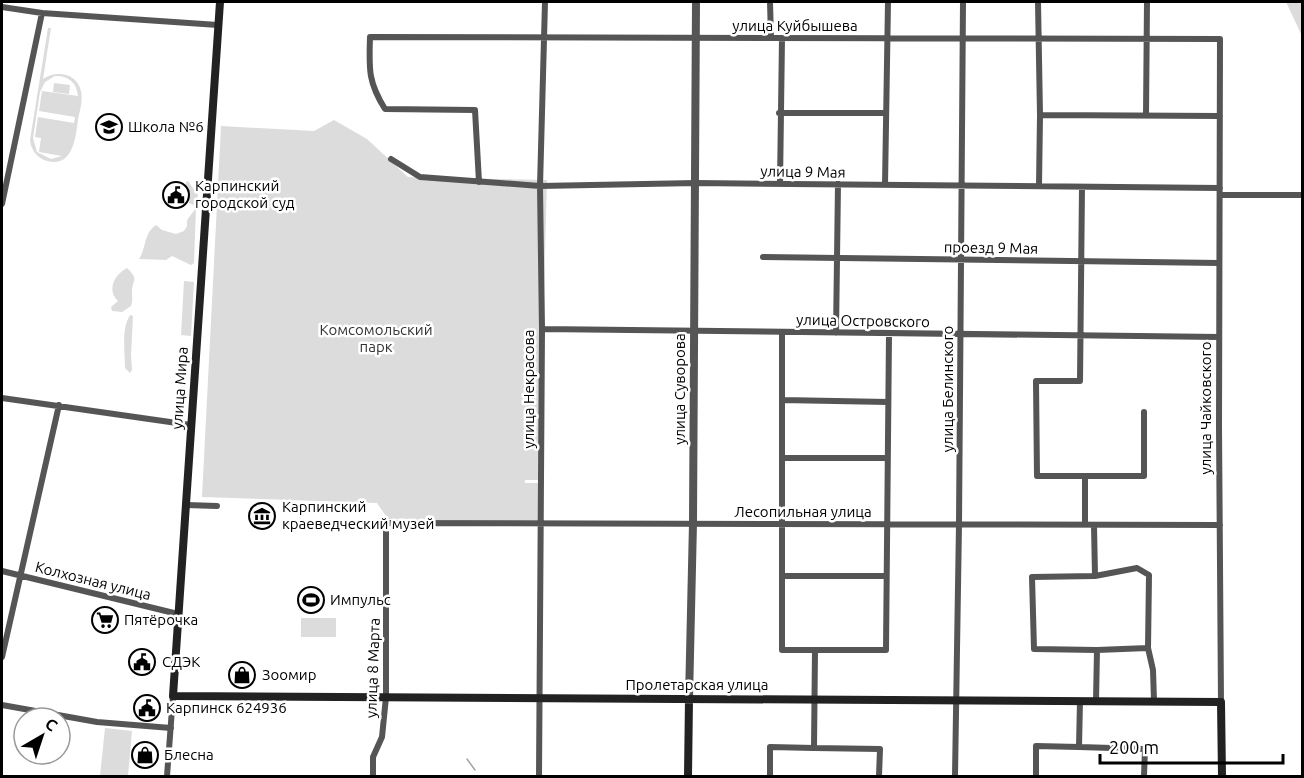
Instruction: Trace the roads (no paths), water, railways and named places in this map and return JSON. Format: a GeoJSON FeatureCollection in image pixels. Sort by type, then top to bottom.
{"type":"FeatureCollection","features":[{"type":"Feature","properties":{"kind":"main road","name":"улица Мира"},"geometry":{"type":"LineString","coordinates":[[173,696],[220,2]]}},
{"type":"Feature","properties":{"kind":"main road","name":"Пролетарская улица"},"geometry":{"type":"LineString","coordinates":[[173,696],[689,699],[815,704],[957,700],[1221,702]]}},
{"type":"Feature","properties":{"kind":"main road","name":"улица Суворова"},"geometry":{"type":"LineString","coordinates":[[688,777],[689,699]]}},
{"type":"Feature","properties":{"kind":"main road","name":"улица Чайковского"},"geometry":{"type":"LineString","coordinates":[[1221,702],[1222,777]]}},
{"type":"Feature","properties":{"kind":"street","name":"улица Некрасова"},"geometry":{"type":"LineString","coordinates":[[539,777],[542,329],[540,186],[545,2]]}},
{"type":"Feature","properties":{"kind":"street","name":"улица Суворова"},"geometry":{"type":"LineString","coordinates":[[689,699],[693,523],[696,2]]}},
{"type":"Feature","properties":{"kind":"street"},"geometry":{"type":"LineString","coordinates":[[770,2],[771,38]]}},
{"type":"Feature","properties":{"kind":"street"},"geometry":{"type":"LineString","coordinates":[[885,185],[888,2]]}},
{"type":"Feature","properties":{"kind":"street","name":"улица Белинского"},"geometry":{"type":"LineString","coordinates":[[955,777],[963,186],[963,2]]}},
{"type":"Feature","properties":{"kind":"street"},"geometry":{"type":"LineString","coordinates":[[1038,2],[1039,186]]}},
{"type":"Feature","properties":{"kind":"street"},"geometry":{"type":"LineString","coordinates":[[1146,115],[1147,2]]}},
{"type":"Feature","properties":{"kind":"street"},"geometry":{"type":"LineString","coordinates":[[2,8],[218,26]]}},
{"type":"Feature","properties":{"kind":"street"},"geometry":{"type":"LineString","coordinates":[[2,204],[42,13]]}},
{"type":"Feature","properties":{"kind":"street","name":"улица Куйбышева"},"geometry":{"type":"LineString","coordinates":[[479,182],[475,110],[385,110],[373,90],[369,63],[370,37],[1220,39]]}},
{"type":"Feature","properties":{"kind":"street"},"geometry":{"type":"LineString","coordinates":[[780,184],[779,113],[782,38]]}},
{"type":"Feature","properties":{"kind":"street","name":"улица Чайковского"},"geometry":{"type":"LineString","coordinates":[[1220,39],[1221,702]]}},
{"type":"Feature","properties":{"kind":"street"},"geometry":{"type":"LineString","coordinates":[[779,113],[885,113]]}},
{"type":"Feature","properties":{"kind":"street"},"geometry":{"type":"LineString","coordinates":[[1040,115],[1220,117]]}},
{"type":"Feature","properties":{"kind":"street","name":"улица 9 Мая"},"geometry":{"type":"LineString","coordinates":[[391,159],[420,177],[540,186],[696,183],[1039,186],[1302,195]]}},
{"type":"Feature","properties":{"kind":"street"},"geometry":{"type":"LineString","coordinates":[[836,333],[838,184]]}},
{"type":"Feature","properties":{"kind":"street"},"geometry":{"type":"LineString","coordinates":[[1082,187],[1080,381],[1036,381],[1037,476],[1144,476],[1144,412]]}},
{"type":"Feature","properties":{"kind":"street","name":"проезд 9 Мая"},"geometry":{"type":"LineString","coordinates":[[763,258],[1219,263]]}},
{"type":"Feature","properties":{"kind":"street","name":"улица Островского"},"geometry":{"type":"LineString","coordinates":[[542,329],[1219,337]]}},
{"type":"Feature","properties":{"kind":"street"},"geometry":{"type":"LineString","coordinates":[[782,332],[782,650],[886,650],[889,334]]}},
{"type":"Feature","properties":{"kind":"street"},"geometry":{"type":"LineString","coordinates":[[2,398],[191,425]]}},
{"type":"Feature","properties":{"kind":"street"},"geometry":{"type":"LineString","coordinates":[[782,400],[888,402]]}},
{"type":"Feature","properties":{"kind":"street"},"geometry":{"type":"LineString","coordinates":[[2,657],[59,405]]}},
{"type":"Feature","properties":{"kind":"street"},"geometry":{"type":"LineString","coordinates":[[782,458],[887,458]]}},
{"type":"Feature","properties":{"kind":"street"},"geometry":{"type":"LineString","coordinates":[[1085,476],[1085,525]]}},
{"type":"Feature","properties":{"kind":"street"},"geometry":{"type":"LineString","coordinates":[[186,505],[217,507]]}},
{"type":"Feature","properties":{"kind":"street","name":"Лесопильная улица"},"geometry":{"type":"LineString","coordinates":[[386,523],[1220,525]]}},
{"type":"Feature","properties":{"kind":"street","name":"улица 8 Марта"},"geometry":{"type":"LineString","coordinates":[[373,777],[373,756],[382,737],[386,697],[386,523]]}},
{"type":"Feature","properties":{"kind":"street"},"geometry":{"type":"LineString","coordinates":[[1094,525],[1095,576]]}},
{"type":"Feature","properties":{"kind":"street"},"geometry":{"type":"LineString","coordinates":[[1148,648],[1034,649],[1032,577],[1095,576],[1137,568],[1149,575],[1148,648],[1153,670],[1154,701]]}},
{"type":"Feature","properties":{"kind":"street","name":"Колхозная улица"},"geometry":{"type":"LineString","coordinates":[[2,571],[178,614]]}},
{"type":"Feature","properties":{"kind":"street"},"geometry":{"type":"LineString","coordinates":[[783,576],[886,576]]}},
{"type":"Feature","properties":{"kind":"street"},"geometry":{"type":"LineString","coordinates":[[814,748],[815,650]]}},
{"type":"Feature","properties":{"kind":"street"},"geometry":{"type":"LineString","coordinates":[[1096,701],[1097,650]]}},
{"type":"Feature","properties":{"kind":"street","name":"улица Мира"},"geometry":{"type":"LineString","coordinates":[[167,777],[173,696]]}},
{"type":"Feature","properties":{"kind":"street"},"geometry":{"type":"LineString","coordinates":[[1079,747],[1080,701]]}},
{"type":"Feature","properties":{"kind":"street"},"geometry":{"type":"LineString","coordinates":[[2,705],[89,720],[171,728]]}},
{"type":"Feature","properties":{"kind":"street"},"geometry":{"type":"LineString","coordinates":[[1036,777],[1036,746],[1145,748],[1144,777]]}},
{"type":"Feature","properties":{"kind":"street"},"geometry":{"type":"LineString","coordinates":[[770,777],[770,747],[880,749],[879,777]]}},
{"type":"Feature","properties":{"kind":"waterway"},"geometry":{"type":"LineString","coordinates":[[467,759],[475,770]]}},
{"type":"Feature","properties":{"kind":"place","name":"Школа №6"},"geometry":{"type":"Point","coordinates":[109,127]}},
{"type":"Feature","properties":{"kind":"place","name":"Карпинский городской суд"},"geometry":{"type":"Point","coordinates":[176,195]}},
{"type":"Feature","properties":{"kind":"place","name":"Карпинский краеведческий музей"},"geometry":{"type":"Point","coordinates":[262,516]}},
{"type":"Feature","properties":{"kind":"place","name":"Импульс"},"geometry":{"type":"Point","coordinates":[311,600]}},
{"type":"Feature","properties":{"kind":"place","name":"Пятёрочка"},"geometry":{"type":"Point","coordinates":[105,620]}},
{"type":"Feature","properties":{"kind":"place","name":"СДЭК"},"geometry":{"type":"Point","coordinates":[142,662]}},
{"type":"Feature","properties":{"kind":"place","name":"Зоомир"},"geometry":{"type":"Point","coordinates":[242,675]}},
{"type":"Feature","properties":{"kind":"place","name":"Карпинск 624936"},"geometry":{"type":"Point","coordinates":[147,708]}},
{"type":"Feature","properties":{"kind":"place","name":"Блесна"},"geometry":{"type":"Point","coordinates":[145,755]}},
{"type":"Feature","properties":{"kind":"park label","name":"Комсомольский парк"},"geometry":{"type":"Point","coordinates":[376,338]}}]}
